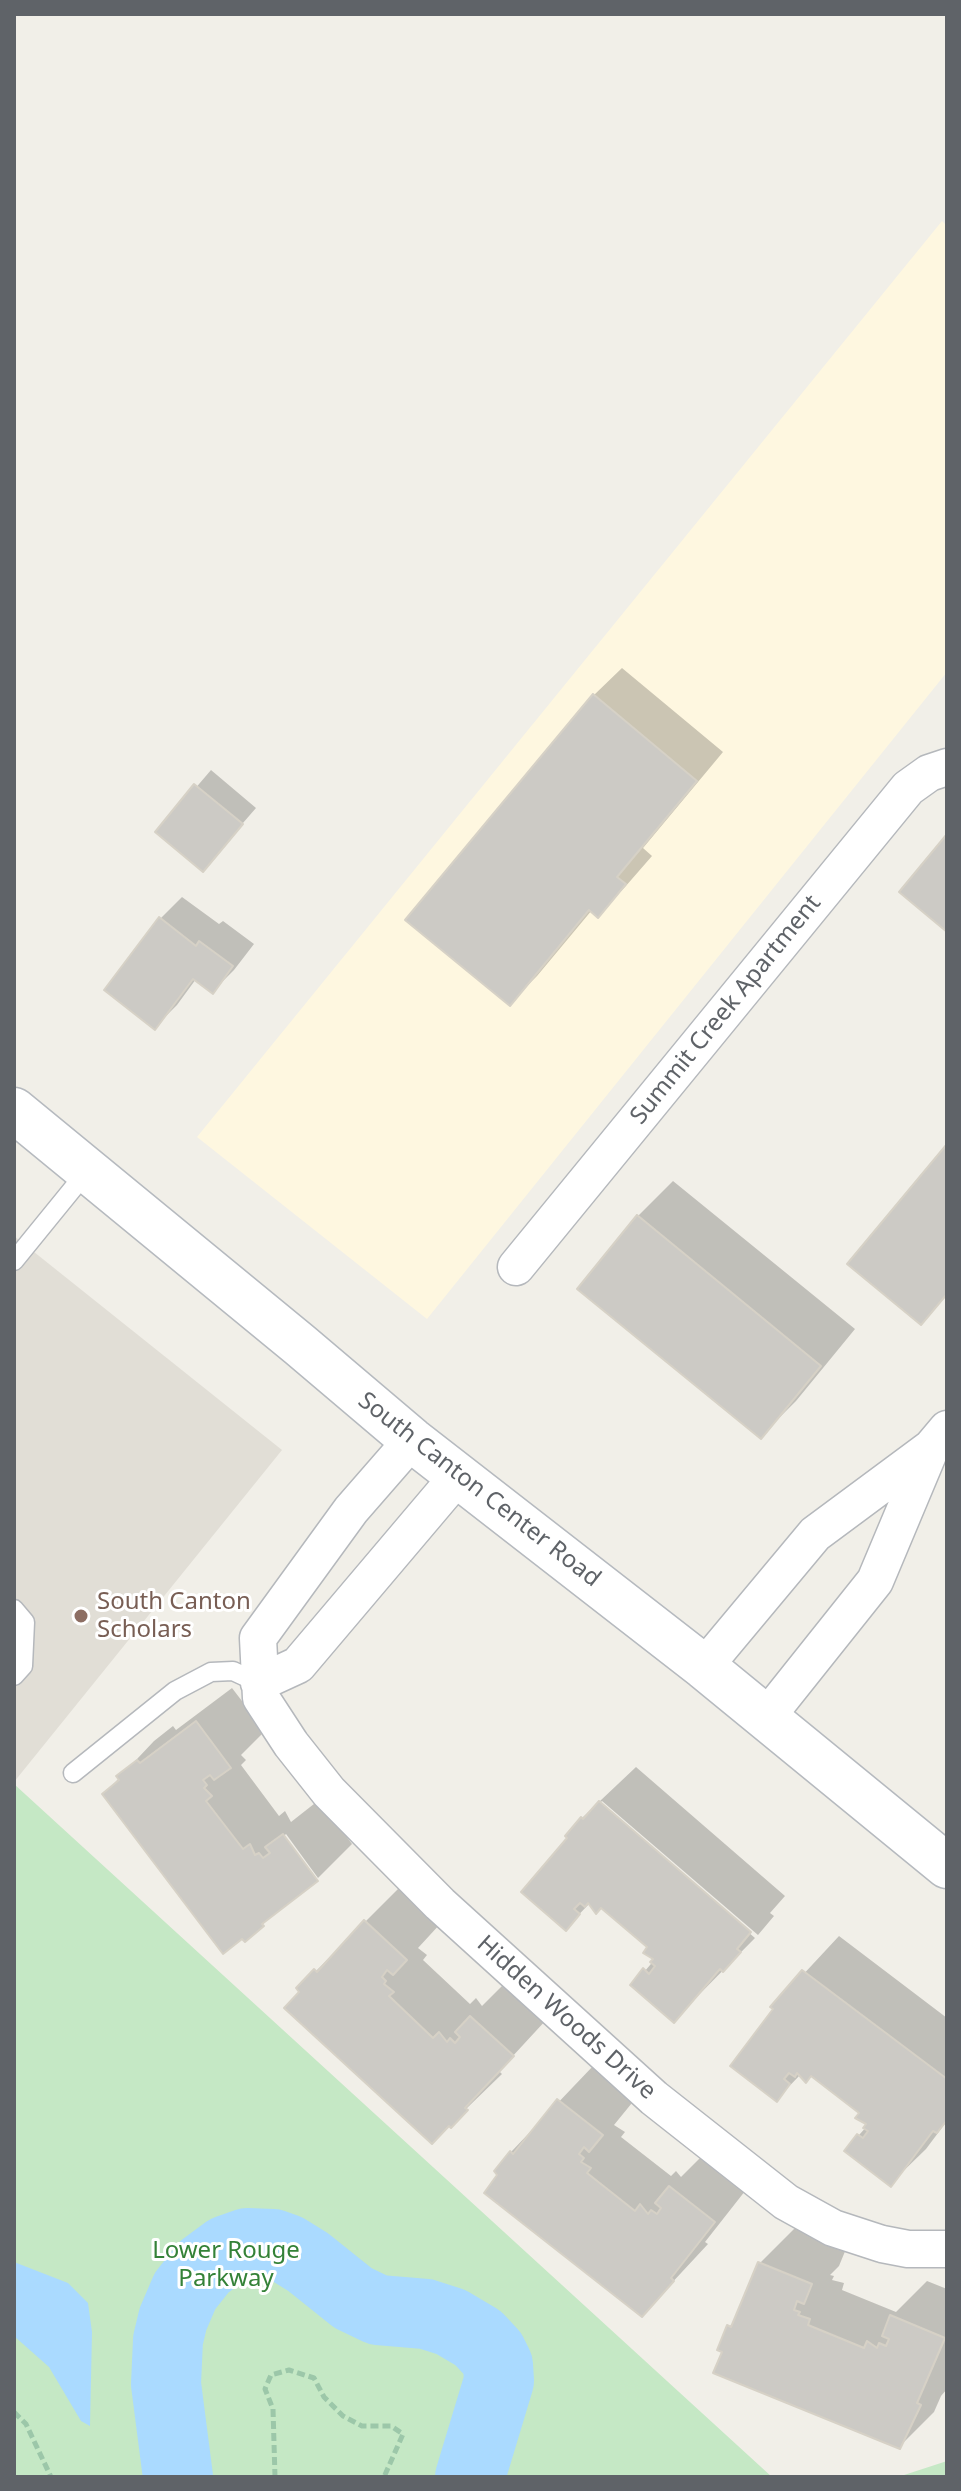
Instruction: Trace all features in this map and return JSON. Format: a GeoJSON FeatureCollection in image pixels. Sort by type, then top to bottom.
{"type":"FeatureCollection","features":[{"type":"Feature","properties":{"kind":"main road","name":"South Canton Center Road"},"geometry":{"type":"LineString","coordinates":[[14,1110],[412,1440],[704,1667],[947,1866]]}},
{"type":"Feature","properties":{"kind":"street","name":"Summit Creek Apartment"},"geometry":{"type":"LineString","coordinates":[[516,1267],[908,788],[929,773],[947,767]]}},
{"type":"Feature","properties":{"kind":"street"},"geometry":{"type":"LineString","coordinates":[[704,1667],[815,1534],[939,1439]]}},
{"type":"Feature","properties":{"kind":"street"},"geometry":{"type":"LineString","coordinates":[[765,1719],[875,1581],[939,1439]]}},
{"type":"Feature","properties":{"kind":"street","name":"Hidden Woods Drive"},"geometry":{"type":"LineString","coordinates":[[412,1440],[351,1510],[258,1638],[261,1698],[291,1744],[329,1792],[440,1904],[654,2098],[786,2202],[833,2228],[882,2244],[908,2249],[947,2249]]}},
{"type":"Feature","properties":{"kind":"street"},"geometry":{"type":"LineString","coordinates":[[259,1683],[298,1665],[458,1476]]}},
{"type":"Feature","properties":{"kind":"lane"},"geometry":{"type":"LineString","coordinates":[[14,1261],[88,1170]]}},
{"type":"Feature","properties":{"kind":"lane"},"geometry":{"type":"LineString","coordinates":[[14,1609],[25,1622],[23,1666],[14,1676]]}},
{"type":"Feature","properties":{"kind":"lane"},"geometry":{"type":"LineString","coordinates":[[73,1773],[175,1691],[211,1672],[233,1671],[259,1683]]}},
{"type":"Feature","properties":{"kind":"path"},"geometry":{"type":"LineString","coordinates":[[275,2477],[273,2409],[265,2389],[271,2375],[289,2370],[314,2378],[324,2397],[343,2416],[362,2426],[391,2426],[403,2434],[384,2477]]}},
{"type":"Feature","properties":{"kind":"path"},"geometry":{"type":"LineString","coordinates":[[14,2412],[26,2424],[51,2477]]}},
{"type":"Feature","properties":{"kind":"shaded area"},"geometry":{"type":"Polygon","coordinates":[[[942,221],[947,226],[947,672],[427,1319],[197,1137],[942,221]]]}},
{"type":"Feature","properties":{"kind":"shaded area","name":"South Canton Scholars"},"geometry":{"type":"Polygon","coordinates":[[[14,1236],[282,1450],[14,1782],[14,1236]]]}},
{"type":"Feature","properties":{"kind":"green space","name":"Lower Rouge Parkway"},"geometry":{"type":"Polygon","coordinates":[[[14,1784],[772,2477],[14,2477],[14,1784]]]}},
{"type":"Feature","properties":{"kind":"green space"},"geometry":{"type":"Polygon","coordinates":[[[947,2461],[947,2477],[898,2477],[947,2461]]]}},
{"type":"Feature","properties":{"kind":"water"},"geometry":{"type":"Polygon","coordinates":[[[14,2262],[68,2283],[88,2303],[92,2332],[90,2426],[81,2421],[49,2367],[14,2336],[14,2262]]]}},
{"type":"Feature","properties":{"kind":"building"},"geometry":{"type":"Polygon","coordinates":[[[593,694],[697,781],[617,877],[626,884],[598,918],[589,910],[510,1006],[405,920],[593,694]]]}},
{"type":"Feature","properties":{"kind":"building"},"geometry":{"type":"Polygon","coordinates":[[[194,784],[243,824],[203,872],[155,832],[194,784]]]}},
{"type":"Feature","properties":{"kind":"building"},"geometry":{"type":"Polygon","coordinates":[[[947,834],[947,932],[899,892],[947,834]]]}},
{"type":"Feature","properties":{"kind":"building"},"geometry":{"type":"Polygon","coordinates":[[[159,917],[196,946],[199,941],[233,966],[213,994],[193,979],[155,1030],[104,990],[159,917]]]}},
{"type":"Feature","properties":{"kind":"building"},"geometry":{"type":"Polygon","coordinates":[[[947,1144],[947,1294],[921,1325],[847,1264],[947,1144]]]}},
{"type":"Feature","properties":{"kind":"building"},"geometry":{"type":"Polygon","coordinates":[[[637,1215],[821,1366],[761,1439],[577,1289],[637,1215]]]}},
{"type":"Feature","properties":{"kind":"building"},"geometry":{"type":"Polygon","coordinates":[[[196,1721],[231,1768],[214,1780],[210,1775],[203,1780],[207,1785],[204,1788],[212,1796],[206,1801],[243,1849],[250,1844],[255,1855],[259,1853],[263,1858],[270,1853],[265,1847],[283,1834],[318,1881],[262,1924],[264,1926],[245,1942],[242,1939],[223,1954],[102,1794],[119,1780],[116,1776],[137,1760],[140,1763],[196,1721]]]}},
{"type":"Feature","properties":{"kind":"building"},"geometry":{"type":"Polygon","coordinates":[[[599,1801],[751,1932],[737,1949],[741,1952],[723,1972],[720,1969],[674,2023],[630,1985],[643,1968],[649,1974],[655,1966],[650,1962],[653,1959],[643,1953],[647,1947],[601,1908],[596,1914],[588,1903],[585,1907],[580,1903],[574,1909],[580,1914],[566,1931],[521,1892],[581,1817],[583,1819],[599,1801]]]}},
{"type":"Feature","properties":{"kind":"building"},"geometry":{"type":"Polygon","coordinates":[[[364,1920],[407,1960],[393,1975],[387,1970],[382,1977],[386,1981],[384,1984],[394,1992],[389,1996],[433,2038],[439,2032],[447,2042],[450,2038],[455,2043],[460,2037],[455,2032],[470,2016],[514,2056],[465,2108],[468,2110],[432,2144],[284,2008],[299,1992],[296,1988],[314,1969],[317,1972],[364,1920]]]}},
{"type":"Feature","properties":{"kind":"building"},"geometry":{"type":"Polygon","coordinates":[[[802,1970],[947,2079],[947,2120],[937,2133],[933,2131],[891,2187],[844,2151],[857,2134],[863,2138],[868,2131],[863,2128],[866,2124],[855,2118],[859,2113],[811,2076],[806,2083],[797,2073],[795,2077],[789,2073],[784,2079],[790,2084],[777,2102],[730,2066],[773,2009],[770,2007],[802,1970]]]}},
{"type":"Feature","properties":{"kind":"building"},"geometry":{"type":"Polygon","coordinates":[[[557,2099],[603,2135],[589,2152],[584,2147],[579,2154],[584,2158],[581,2162],[591,2168],[587,2173],[635,2211],[640,2204],[648,2214],[651,2210],[657,2214],[661,2208],[655,2203],[669,2186],[715,2222],[671,2278],[674,2281],[642,2317],[484,2193],[497,2175],[494,2171],[510,2151],[513,2154],[557,2099]]]}},
{"type":"Feature","properties":{"kind":"building"},"geometry":{"type":"Polygon","coordinates":[[[758,2262],[812,2284],[804,2304],[797,2301],[794,2310],[810,2319],[808,2325],[864,2348],[867,2341],[877,2348],[879,2343],[886,2346],[889,2339],[882,2336],[890,2315],[945,2338],[917,2403],[921,2405],[900,2449],[713,2373],[722,2352],[717,2350],[727,2325],[731,2327],[758,2262]]]}},
{"type":"Feature","properties":{"kind":"waterway"},"geometry":{"type":"LineString","coordinates":[[178,2477],[166,2384],[168,2340],[173,2319],[185,2291],[204,2267],[227,2250],[247,2243],[273,2244],[287,2249],[353,2298],[378,2310],[426,2314],[451,2322],[478,2338],[498,2365],[499,2381],[470,2477]]}},
{"type":"Feature","properties":{"kind":"place","name":"South Canton Scholars"},"geometry":{"type":"Point","coordinates":[81,1616]}}]}
